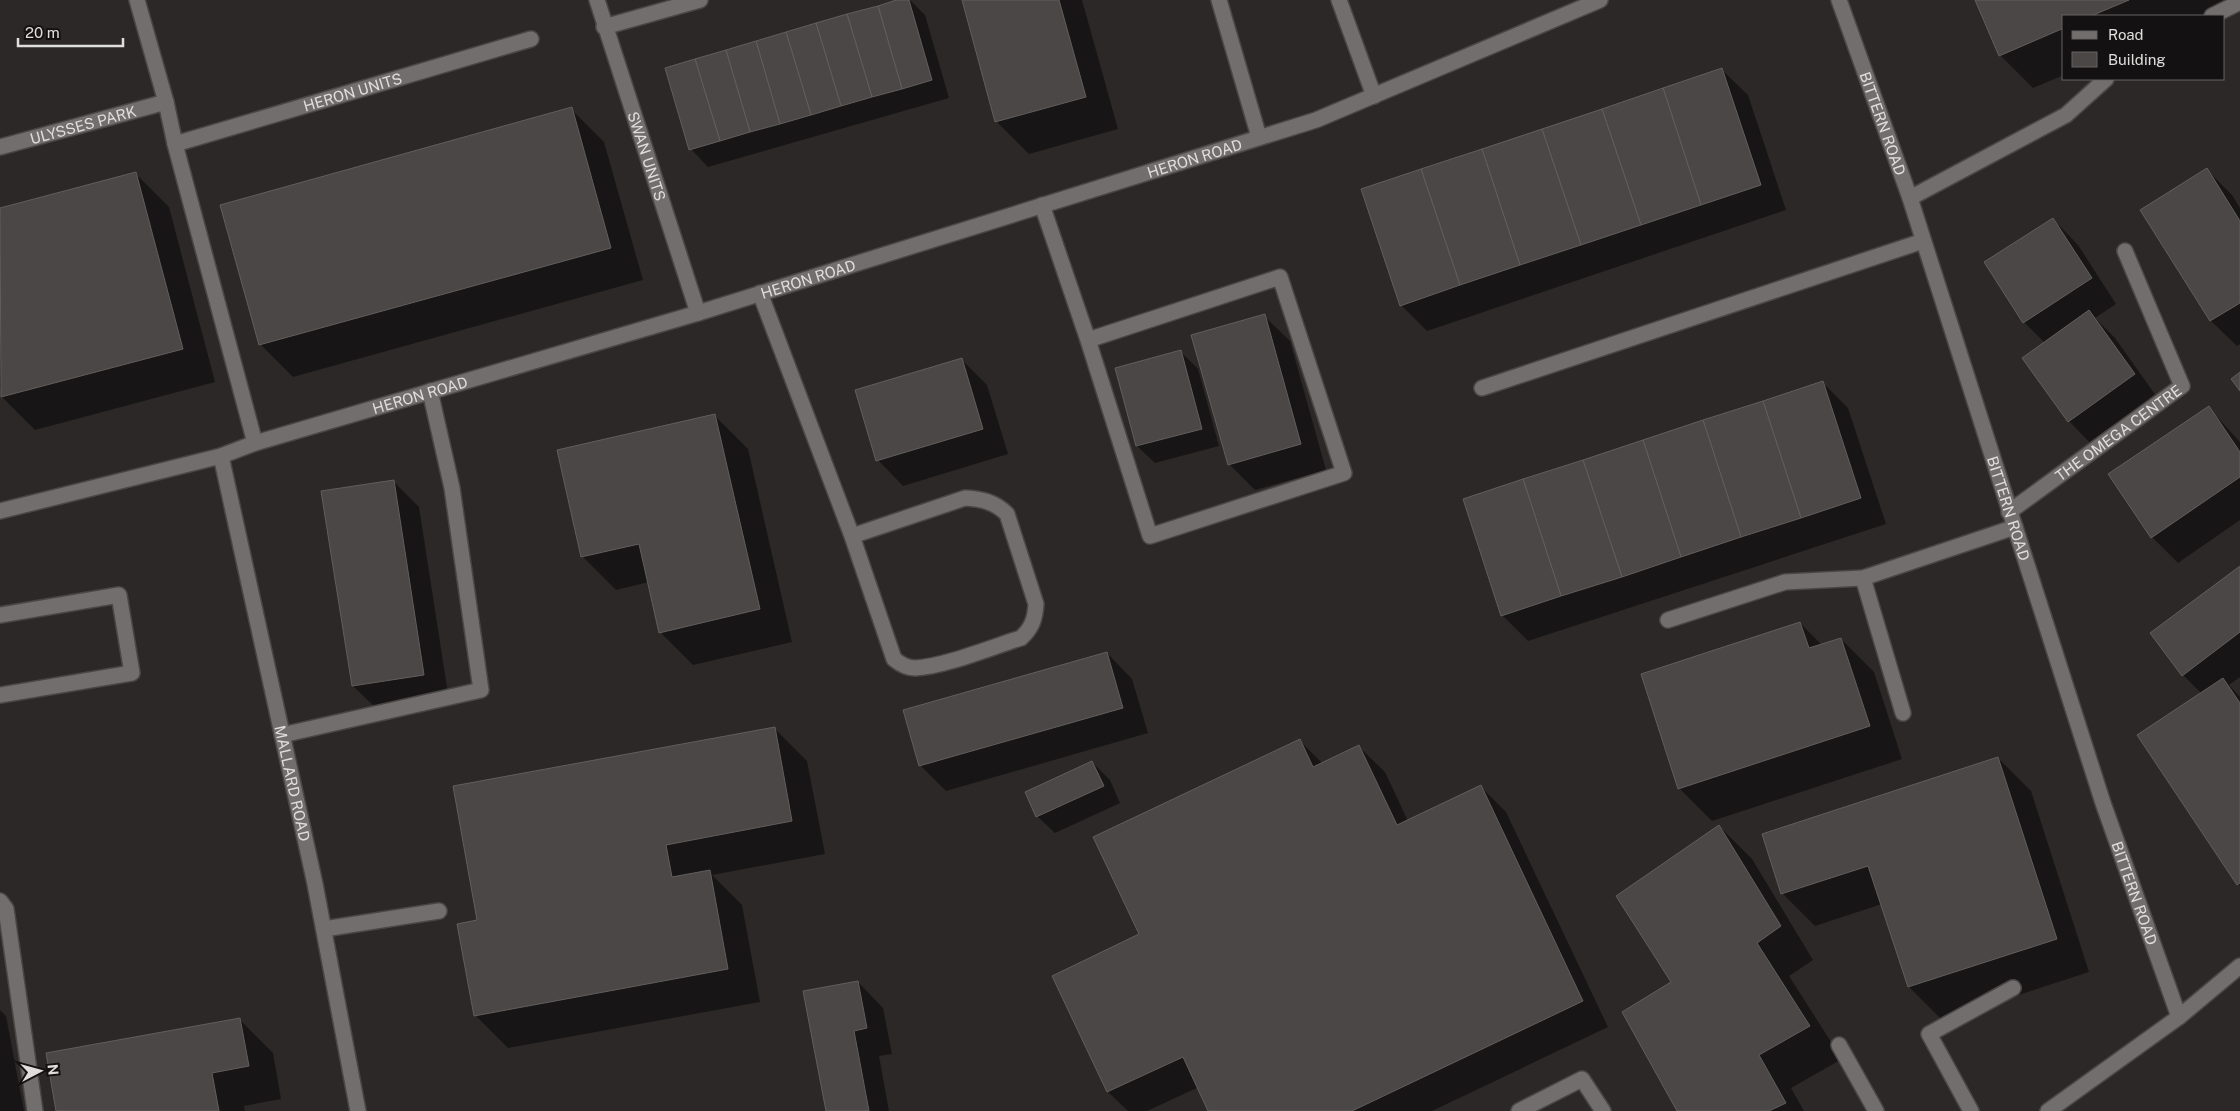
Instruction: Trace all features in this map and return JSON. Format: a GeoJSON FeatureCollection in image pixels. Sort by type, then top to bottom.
{"type":"FeatureCollection","features":[{"type":"Feature","properties":{"kind":"street"},"geometry":{"type":"LineString","coordinates":[[137,0],[166,102],[175,144],[255,443]]}},
{"type":"Feature","properties":{"kind":"street","name":"SWAN UNITS"},"geometry":{"type":"LineString","coordinates":[[597,0],[604,27],[698,313]]}},
{"type":"Feature","properties":{"kind":"street"},"geometry":{"type":"LineString","coordinates":[[604,27],[700,0]]}},
{"type":"Feature","properties":{"kind":"street"},"geometry":{"type":"LineString","coordinates":[[1219,0],[1259,137]]}},
{"type":"Feature","properties":{"kind":"street"},"geometry":{"type":"LineString","coordinates":[[1339,0],[1374,96]]}},
{"type":"Feature","properties":{"kind":"street","name":"HERON ROAD"},"geometry":{"type":"LineString","coordinates":[[0,511],[221,456],[255,443],[698,313],[1316,120],[1600,0]]}},
{"type":"Feature","properties":{"kind":"street","name":"BITTERN ROAD"},"geometry":{"type":"LineString","coordinates":[[1839,0],[1910,198],[2102,803],[2179,1017]]}},
{"type":"Feature","properties":{"kind":"street"},"geometry":{"type":"LineString","coordinates":[[2214,15],[2240,2]]}},
{"type":"Feature","properties":{"kind":"street","name":"HERON UNITS"},"geometry":{"type":"LineString","coordinates":[[175,144],[531,39]]}},
{"type":"Feature","properties":{"kind":"street"},"geometry":{"type":"LineString","coordinates":[[1910,198],[2066,115],[2105,80]]}},
{"type":"Feature","properties":{"kind":"street","name":"ULYSSES PARK"},"geometry":{"type":"LineString","coordinates":[[0,147],[166,102]]}},
{"type":"Feature","properties":{"kind":"street"},"geometry":{"type":"LineString","coordinates":[[1042,205],[1088,340],[1150,536],[1344,474],[1280,278],[1088,340]]}},
{"type":"Feature","properties":{"kind":"street"},"geometry":{"type":"LineString","coordinates":[[1482,388],[1923,241]]}},
{"type":"Feature","properties":{"kind":"street","name":"THE OMEGA CENTRE"},"geometry":{"type":"LineString","coordinates":[[2010,512],[2182,386],[2125,251]]}},
{"type":"Feature","properties":{"kind":"street"},"geometry":{"type":"LineString","coordinates":[[760,293],[852,536],[894,659],[903,666],[915,668],[950,660],[1021,638],[1029,630],[1035,619],[1036,604],[1007,514],[1000,506],[982,499],[965,498],[852,536]]}},
{"type":"Feature","properties":{"kind":"street"},"geometry":{"type":"LineString","coordinates":[[282,735],[481,690],[452,488],[430,392]]}},
{"type":"Feature","properties":{"kind":"street","name":"MALLARD ROAD"},"geometry":{"type":"LineString","coordinates":[[221,456],[324,929],[358,1111]]}},
{"type":"Feature","properties":{"kind":"street"},"geometry":{"type":"LineString","coordinates":[[1668,620],[1785,582],[1863,578],[2015,527]]}},
{"type":"Feature","properties":{"kind":"street"},"geometry":{"type":"LineString","coordinates":[[1863,578],[1903,713]]}},
{"type":"Feature","properties":{"kind":"street"},"geometry":{"type":"LineString","coordinates":[[0,615],[119,595],[132,673],[0,695]]}},
{"type":"Feature","properties":{"kind":"street"},"geometry":{"type":"LineString","coordinates":[[0,901],[6,909],[35,1111]]}},
{"type":"Feature","properties":{"kind":"street"},"geometry":{"type":"LineString","coordinates":[[324,929],[439,911]]}},
{"type":"Feature","properties":{"kind":"street"},"geometry":{"type":"LineString","coordinates":[[2048,1111],[2179,1017],[2240,966]]}},
{"type":"Feature","properties":{"kind":"street"},"geometry":{"type":"LineString","coordinates":[[1971,1111],[1929,1034],[2013,988]]}},
{"type":"Feature","properties":{"kind":"street"},"geometry":{"type":"LineString","coordinates":[[1839,1044],[1876,1111]]}},
{"type":"Feature","properties":{"kind":"street"},"geometry":{"type":"LineString","coordinates":[[1519,1111],[1582,1079],[1602,1111]]}},
{"type":"Feature","properties":{"kind":"building"},"geometry":{"type":"Polygon","coordinates":[[[896,0],[909,0],[932,80],[902,89],[878,6],[896,0]]]}},
{"type":"Feature","properties":{"kind":"building"},"geometry":{"type":"Polygon","coordinates":[[[962,0],[1059,0],[1086,97],[995,122],[962,0]]]}},
{"type":"Feature","properties":{"kind":"building"},"geometry":{"type":"Polygon","coordinates":[[[1975,0],[2129,0],[2093,15],[2062,15],[2062,29],[1999,56],[1975,0]]]}},
{"type":"Feature","properties":{"kind":"building"},"geometry":{"type":"Polygon","coordinates":[[[878,6],[902,89],[872,97],[847,14],[878,6]]]}},
{"type":"Feature","properties":{"kind":"building"},"geometry":{"type":"Polygon","coordinates":[[[847,14],[872,97],[841,106],[816,23],[847,14]]]}},
{"type":"Feature","properties":{"kind":"building"},"geometry":{"type":"Polygon","coordinates":[[[816,23],[841,106],[811,115],[786,32],[816,23]]]}},
{"type":"Feature","properties":{"kind":"building"},"geometry":{"type":"Polygon","coordinates":[[[786,32],[811,115],[780,124],[756,41],[786,32]]]}},
{"type":"Feature","properties":{"kind":"building"},"geometry":{"type":"Polygon","coordinates":[[[756,41],[780,124],[750,132],[726,50],[756,41]]]}},
{"type":"Feature","properties":{"kind":"building"},"geometry":{"type":"Polygon","coordinates":[[[726,50],[750,132],[720,141],[695,59],[726,50]]]}},
{"type":"Feature","properties":{"kind":"building"},"geometry":{"type":"Polygon","coordinates":[[[695,59],[720,141],[689,150],[665,68],[695,59]]]}},
{"type":"Feature","properties":{"kind":"building"},"geometry":{"type":"Polygon","coordinates":[[[1722,68],[1761,185],[1701,205],[1663,88],[1722,68]]]}},
{"type":"Feature","properties":{"kind":"building"},"geometry":{"type":"Polygon","coordinates":[[[1663,88],[1701,205],[1641,225],[1602,109],[1663,88]]]}},
{"type":"Feature","properties":{"kind":"building"},"geometry":{"type":"Polygon","coordinates":[[[572,107],[611,248],[259,345],[220,205],[572,107]]]}},
{"type":"Feature","properties":{"kind":"building"},"geometry":{"type":"Polygon","coordinates":[[[1602,109],[1641,225],[1581,245],[1542,129],[1602,109]]]}},
{"type":"Feature","properties":{"kind":"building"},"geometry":{"type":"Polygon","coordinates":[[[1542,129],[1581,245],[1520,265],[1482,149],[1542,129]]]}},
{"type":"Feature","properties":{"kind":"building"},"geometry":{"type":"Polygon","coordinates":[[[1482,149],[1520,265],[1460,285],[1421,169],[1482,149]]]}},
{"type":"Feature","properties":{"kind":"building"},"geometry":{"type":"Polygon","coordinates":[[[2207,168],[2240,221],[2240,303],[2210,321],[2140,210],[2207,168]]]}},
{"type":"Feature","properties":{"kind":"building"},"geometry":{"type":"Polygon","coordinates":[[[1421,169],[1460,285],[1400,306],[1361,189],[1421,169]]]}},
{"type":"Feature","properties":{"kind":"building"},"geometry":{"type":"Polygon","coordinates":[[[136,172],[183,349],[1,397],[0,208],[136,172]]]}},
{"type":"Feature","properties":{"kind":"building"},"geometry":{"type":"Polygon","coordinates":[[[2053,218],[2092,278],[2023,323],[1984,262],[2053,218]]]}},
{"type":"Feature","properties":{"kind":"building"},"geometry":{"type":"Polygon","coordinates":[[[2089,310],[2135,374],[2068,422],[2022,358],[2089,310]]]}},
{"type":"Feature","properties":{"kind":"building"},"geometry":{"type":"Polygon","coordinates":[[[1265,314],[1301,444],[1228,465],[1191,335],[1265,314]]]}},
{"type":"Feature","properties":{"kind":"building"},"geometry":{"type":"Polygon","coordinates":[[[1181,350],[1202,429],[1136,446],[1115,368],[1181,350]]]}},
{"type":"Feature","properties":{"kind":"building"},"geometry":{"type":"Polygon","coordinates":[[[962,358],[983,429],[876,461],[855,390],[962,358]]]}},
{"type":"Feature","properties":{"kind":"building"},"geometry":{"type":"Polygon","coordinates":[[[2240,372],[2240,391],[2231,379],[2240,372]]]}},
{"type":"Feature","properties":{"kind":"building"},"geometry":{"type":"Polygon","coordinates":[[[1823,381],[1861,498],[1801,518],[1763,401],[1823,381]]]}},
{"type":"Feature","properties":{"kind":"building"},"geometry":{"type":"Polygon","coordinates":[[[1763,401],[1801,518],[1741,537],[1703,420],[1763,401]]]}},
{"type":"Feature","properties":{"kind":"building"},"geometry":{"type":"Polygon","coordinates":[[[2209,406],[2240,452],[2240,477],[2151,538],[2108,474],[2209,406]]]}},
{"type":"Feature","properties":{"kind":"building"},"geometry":{"type":"Polygon","coordinates":[[[715,414],[760,609],[659,633],[639,544],[581,557],[557,450],[715,414]]]}},
{"type":"Feature","properties":{"kind":"building"},"geometry":{"type":"Polygon","coordinates":[[[1703,420],[1741,537],[1681,557],[1643,440],[1703,420]]]}},
{"type":"Feature","properties":{"kind":"building"},"geometry":{"type":"Polygon","coordinates":[[[1643,440],[1681,557],[1622,577],[1583,460],[1643,440]]]}},
{"type":"Feature","properties":{"kind":"building"},"geometry":{"type":"Polygon","coordinates":[[[1583,460],[1622,577],[1561,596],[1523,479],[1583,460]]]}},
{"type":"Feature","properties":{"kind":"building"},"geometry":{"type":"Polygon","coordinates":[[[1523,479],[1561,596],[1501,616],[1463,499],[1523,479]]]}},
{"type":"Feature","properties":{"kind":"building"},"geometry":{"type":"Polygon","coordinates":[[[394,480],[424,675],[352,686],[321,491],[394,480]]]}},
{"type":"Feature","properties":{"kind":"building"},"geometry":{"type":"Polygon","coordinates":[[[2240,566],[2240,632],[2182,676],[2150,633],[2240,566]]]}},
{"type":"Feature","properties":{"kind":"building"},"geometry":{"type":"Polygon","coordinates":[[[1800,622],[1809,648],[1841,638],[1870,726],[1678,789],[1641,674],[1800,622]]]}},
{"type":"Feature","properties":{"kind":"building"},"geometry":{"type":"Polygon","coordinates":[[[1107,652],[1123,708],[919,766],[903,710],[1107,652]]]}},
{"type":"Feature","properties":{"kind":"building"},"geometry":{"type":"Polygon","coordinates":[[[2223,678],[2240,703],[2240,883],[2237,885],[2137,735],[2223,678]]]}},
{"type":"Feature","properties":{"kind":"building"},"geometry":{"type":"Polygon","coordinates":[[[775,727],[792,821],[666,845],[672,877],[710,870],[728,969],[474,1016],[457,924],[477,920],[453,786],[775,727]]]}},
{"type":"Feature","properties":{"kind":"building"},"geometry":{"type":"Polygon","coordinates":[[[1300,739],[1313,767],[1359,745],[1397,825],[1481,785],[1583,1001],[1352,1111],[1208,1111],[1183,1057],[1107,1092],[1052,976],[1139,934],[1093,837],[1300,739]]]}},
{"type":"Feature","properties":{"kind":"building"},"geometry":{"type":"Polygon","coordinates":[[[1998,757],[2057,939],[1908,987],[1868,866],[1781,894],[1762,834],[1998,757]]]}},
{"type":"Feature","properties":{"kind":"building"},"geometry":{"type":"Polygon","coordinates":[[[1092,761],[1104,786],[1036,817],[1025,792],[1092,761]]]}},
{"type":"Feature","properties":{"kind":"building"},"geometry":{"type":"Polygon","coordinates":[[[1719,825],[1781,926],[1757,943],[1810,1026],[1759,1055],[1786,1103],[1769,1111],[1677,1111],[1622,1012],[1671,982],[1616,896],[1719,825]]]}},
{"type":"Feature","properties":{"kind":"building"},"geometry":{"type":"Polygon","coordinates":[[[858,981],[867,1028],[854,1031],[869,1111],[826,1111],[803,991],[858,981]]]}},
{"type":"Feature","properties":{"kind":"building"},"geometry":{"type":"Polygon","coordinates":[[[240,1018],[249,1066],[212,1073],[219,1111],[56,1111],[46,1053],[240,1018]]]}}]}
